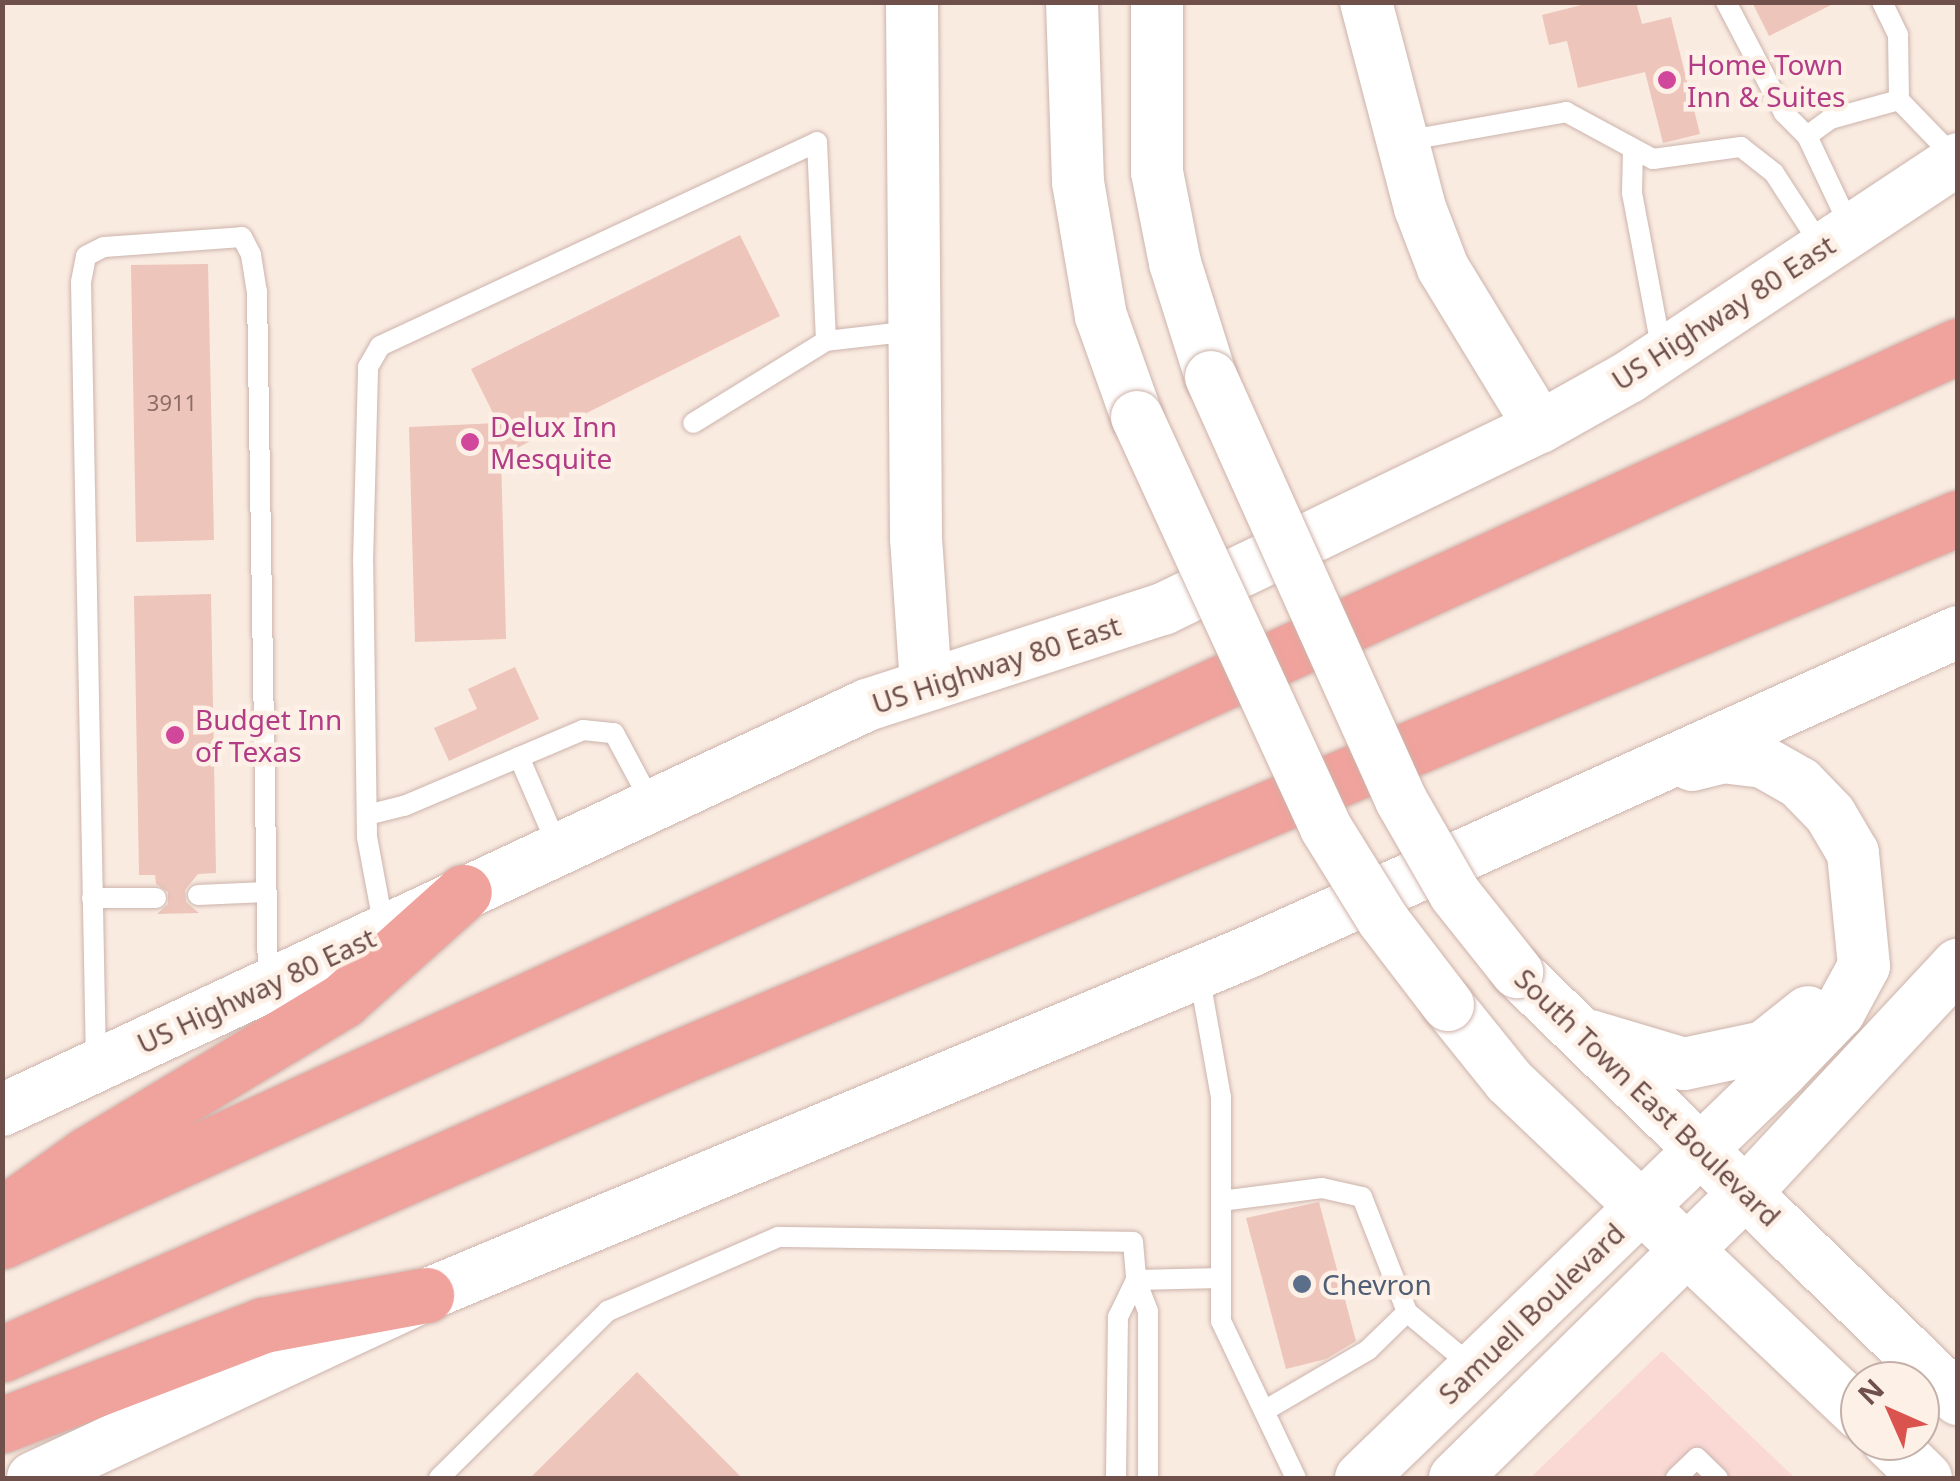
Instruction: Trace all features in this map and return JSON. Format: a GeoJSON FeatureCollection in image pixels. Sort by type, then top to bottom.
{"type":"FeatureCollection","features":[{"type":"Feature","properties":{"kind":"highway"},"geometry":{"type":"LineString","coordinates":[[2,1241],[1958,346]]}},
{"type":"Feature","properties":{"kind":"highway"},"geometry":{"type":"LineString","coordinates":[[2,1354],[672,1060],[1958,518]]}},
{"type":"Feature","properties":{"kind":"highway"},"geometry":{"type":"LineString","coordinates":[[2,1214],[88,1154],[342,1000],[464,892]]}},
{"type":"Feature","properties":{"kind":"highway"},"geometry":{"type":"LineString","coordinates":[[2,1425],[264,1325],[426,1295]]}},
{"type":"Feature","properties":{"kind":"main road"},"geometry":{"type":"LineString","coordinates":[[912,2],[915,330],[926,685]]}},
{"type":"Feature","properties":{"kind":"main road"},"geometry":{"type":"LineString","coordinates":[[1072,2],[1078,182],[1102,316],[1137,416],[1326,828],[1383,920],[1509,1081],[1689,1247],[1840,1394]]}},
{"type":"Feature","properties":{"kind":"main road","name":"South Town East Boulevard"},"geometry":{"type":"LineString","coordinates":[[1157,2],[1157,172],[1174,263],[1211,377],[1401,800],[1455,894],[1517,972],[1958,1399]]}},
{"type":"Feature","properties":{"kind":"main road"},"geometry":{"type":"LineString","coordinates":[[1366,2],[1402,142],[1444,268],[1540,427]]}},
{"type":"Feature","properties":{"kind":"main road","name":"US Highway 80 East"},"geometry":{"type":"LineString","coordinates":[[2,1110],[867,705],[1163,609],[1540,427],[1662,354],[1957,160]]}},
{"type":"Feature","properties":{"kind":"main road"},"geometry":{"type":"LineString","coordinates":[[32,1478],[96,1466],[426,1295],[1198,973],[1638,779],[1958,632]]}},
{"type":"Feature","properties":{"kind":"main road","name":"Samuell Boulevard"},"geometry":{"type":"LineString","coordinates":[[1361,1478],[1840,1012],[1864,966],[1853,853],[1800,783],[1762,762],[1724,756],[1638,779]]}},
{"type":"Feature","properties":{"kind":"main road"},"geometry":{"type":"LineString","coordinates":[[1578,1032],[1684,1064],[1764,1047],[1821,1002],[1858,924]]}},
{"type":"Feature","properties":{"kind":"main road"},"geometry":{"type":"LineString","coordinates":[[1455,1478],[1746,1192],[1958,965]]}},
{"type":"Feature","properties":{"kind":"lane"},"geometry":{"type":"LineString","coordinates":[[1726,2],[1784,113],[1808,136],[1836,238]]}},
{"type":"Feature","properties":{"kind":"lane"},"geometry":{"type":"LineString","coordinates":[[1882,2],[1898,34],[1899,100],[1957,160]]}},
{"type":"Feature","properties":{"kind":"lane"},"geometry":{"type":"LineString","coordinates":[[1808,136],[1830,119],[1899,100]]}},
{"type":"Feature","properties":{"kind":"lane"},"geometry":{"type":"LineString","coordinates":[[1402,142],[1566,112],[1652,159],[1728,145],[1756,154],[1836,238]]}},
{"type":"Feature","properties":{"kind":"lane"},"geometry":{"type":"LineString","coordinates":[[384,930],[366,815],[368,367],[380,346],[817,142],[826,341]]}},
{"type":"Feature","properties":{"kind":"lane"},"geometry":{"type":"LineString","coordinates":[[1632,149],[1632,194],[1662,354]]}},
{"type":"Feature","properties":{"kind":"lane"},"geometry":{"type":"LineString","coordinates":[[96,1065],[81,282],[86,256],[104,247],[242,237],[257,291],[268,984]]}},
{"type":"Feature","properties":{"kind":"lane"},"geometry":{"type":"LineString","coordinates":[[693,423],[826,341],[915,330]]}},
{"type":"Feature","properties":{"kind":"lane"},"geometry":{"type":"LineString","coordinates":[[366,815],[583,730],[614,733],[653,806]]}},
{"type":"Feature","properties":{"kind":"lane"},"geometry":{"type":"LineString","coordinates":[[520,757],[560,849]]}},
{"type":"Feature","properties":{"kind":"lane"},"geometry":{"type":"LineString","coordinates":[[198,896],[266,892]]}},
{"type":"Feature","properties":{"kind":"lane"},"geometry":{"type":"LineString","coordinates":[[92,898],[156,898]]}},
{"type":"Feature","properties":{"kind":"lane"},"geometry":{"type":"LineString","coordinates":[[1198,973],[1220,1097],[1221,1321],[1296,1478]]}},
{"type":"Feature","properties":{"kind":"lane"},"geometry":{"type":"LineString","coordinates":[[1221,1201],[1322,1188],[1362,1197],[1407,1312],[1474,1368]]}},
{"type":"Feature","properties":{"kind":"lane"},"geometry":{"type":"LineString","coordinates":[[439,1478],[608,1312],[778,1237],[1134,1242],[1136,1280],[1148,1311],[1148,1478]]}},
{"type":"Feature","properties":{"kind":"lane"},"geometry":{"type":"LineString","coordinates":[[1136,1280],[1221,1278]]}},
{"type":"Feature","properties":{"kind":"lane"},"geometry":{"type":"LineString","coordinates":[[1116,1478],[1118,1318],[1136,1280]]}},
{"type":"Feature","properties":{"kind":"lane"},"geometry":{"type":"LineString","coordinates":[[1264,1410],[1368,1350],[1407,1312]]}},
{"type":"Feature","properties":{"kind":"lane"},"geometry":{"type":"LineString","coordinates":[[1676,1478],[1697,1458],[1718,1478]]}},
{"type":"Feature","properties":{"kind":"shaded area"},"geometry":{"type":"Polygon","coordinates":[[[1662,1351],[1795,1478],[1530,1478],[1662,1351]]]}},
{"type":"Feature","properties":{"kind":"building","name":"Home Town Inn & Suites"},"geometry":{"type":"Polygon","coordinates":[[[1593,2],[1636,2],[1642,24],[1671,17],[1700,134],[1663,143],[1645,72],[1578,88],[1567,41],[1549,45],[1542,15],[1593,2]]]}},
{"type":"Feature","properties":{"kind":"building","name":"Home Town Inn & Suites"},"geometry":{"type":"Polygon","coordinates":[[[1752,2],[1837,2],[1769,36],[1752,2]]]}},
{"type":"Feature","properties":{"kind":"building","name":"Delux Inn Mesquite"},"geometry":{"type":"Polygon","coordinates":[[[740,235],[780,316],[501,456],[506,639],[415,642],[409,427],[498,423],[471,369],[740,235]]]}},
{"type":"Feature","properties":{"kind":"building"},"geometry":{"type":"Polygon","coordinates":[[[208,264],[214,540],[136,542],[131,265],[208,264]]]}},
{"type":"Feature","properties":{"kind":"building","name":"Budget Inn of Texas"},"geometry":{"type":"Polygon","coordinates":[[[211,594],[216,873],[198,874],[185,890],[186,902],[199,913],[157,914],[168,904],[168,892],[156,884],[155,875],[139,875],[134,596],[211,594]]]}},
{"type":"Feature","properties":{"kind":"building"},"geometry":{"type":"Polygon","coordinates":[[[515,667],[539,719],[449,761],[434,728],[477,709],[468,689],[515,667]]]}},
{"type":"Feature","properties":{"kind":"building","name":"Chevron"},"geometry":{"type":"Polygon","coordinates":[[[1319,1202],[1356,1341],[1326,1359],[1286,1369],[1246,1218],[1319,1202]]]}},
{"type":"Feature","properties":{"kind":"building"},"geometry":{"type":"Polygon","coordinates":[[[637,1372],[742,1478],[530,1478],[637,1372]]]}},
{"type":"Feature","properties":{"kind":"place","name":"Home Town Inn & Suites"},"geometry":{"type":"Point","coordinates":[1667,80]}},
{"type":"Feature","properties":{"kind":"place","name":"Delux Inn Mesquite"},"geometry":{"type":"Point","coordinates":[470,442]}},
{"type":"Feature","properties":{"kind":"place","name":"Budget Inn of Texas"},"geometry":{"type":"Point","coordinates":[175,735]}},
{"type":"Feature","properties":{"kind":"place","name":"Chevron"},"geometry":{"type":"Point","coordinates":[1302,1284]}}]}
